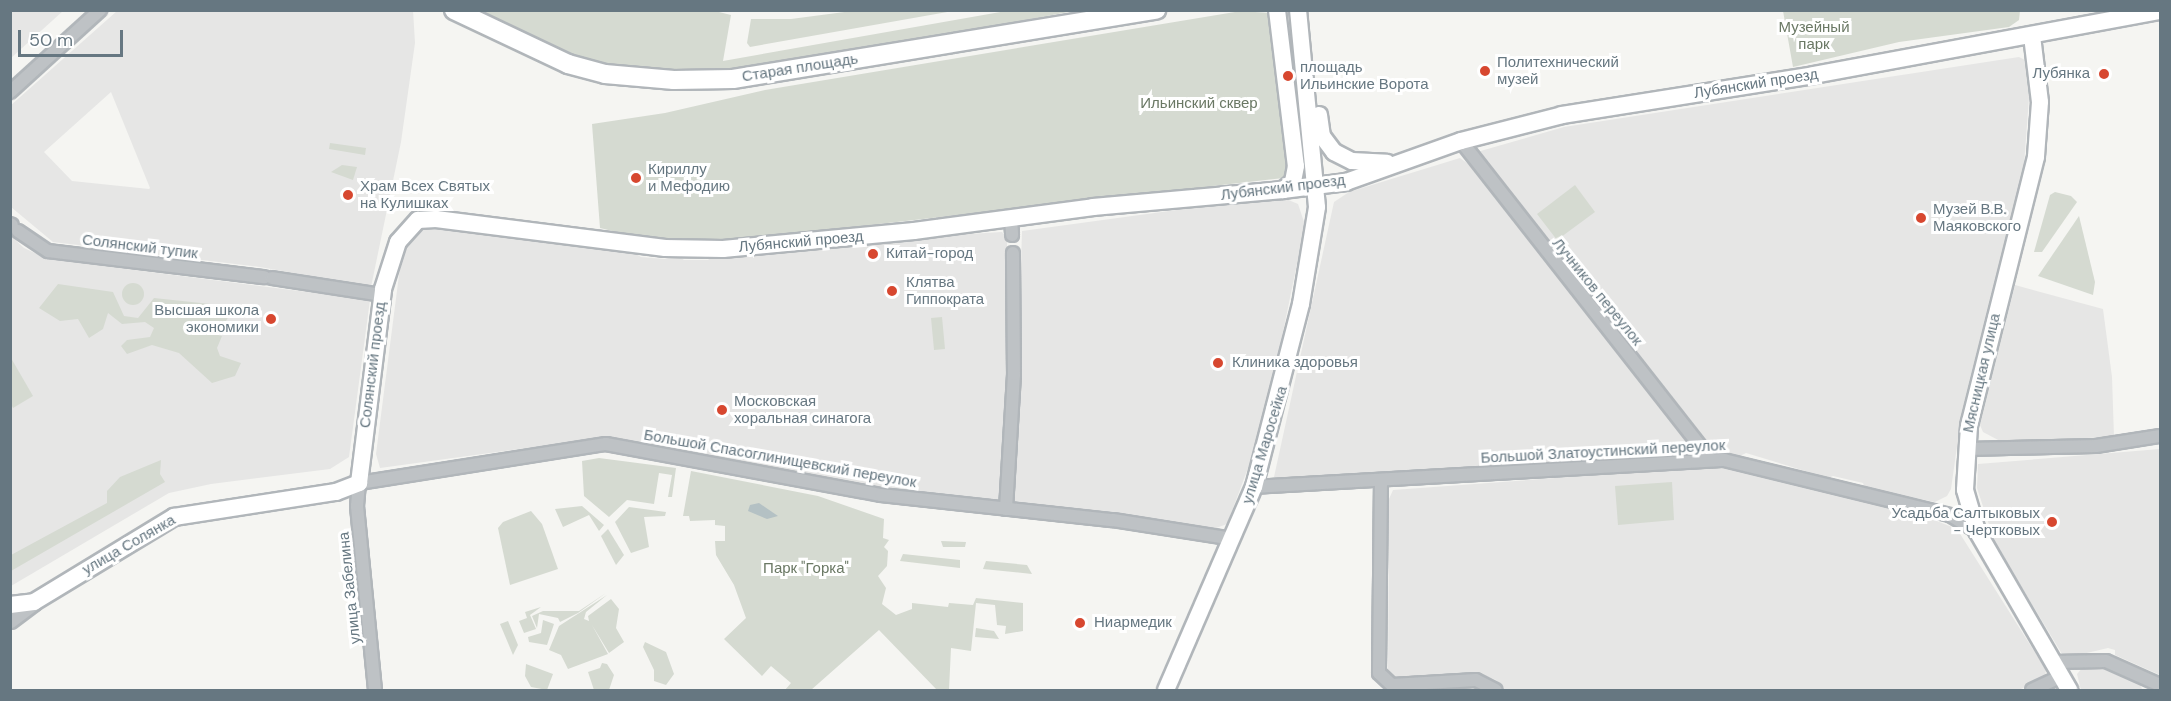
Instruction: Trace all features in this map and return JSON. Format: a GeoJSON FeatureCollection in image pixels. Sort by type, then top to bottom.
{"type":"FeatureCollection","features":[{"type":"Feature","properties":{"kind":"main road","name":"Старая площадь"},"geometry":{"type":"LineString","coordinates":[[454,10],[568,64],[636,79],[683,80],[733,79],[1156,10]]}},
{"type":"Feature","properties":{"kind":"main road"},"geometry":{"type":"LineString","coordinates":[[1277,10],[1296,166],[1293,182],[1283,190]]}},
{"type":"Feature","properties":{"kind":"main road"},"geometry":{"type":"LineString","coordinates":[[1298,10],[1316,186]]}},
{"type":"Feature","properties":{"kind":"main road","name":"Лубянский проезд"},"geometry":{"type":"LineString","coordinates":[[395,249],[410,225],[427,219],[559,233],[665,249],[723,249],[1012,227],[1093,207],[1346,182],[1461,141],[1573,113],[2032,36],[2160,11]]}},
{"type":"Feature","properties":{"kind":"main road","name":"Мясницкая улица"},"geometry":{"type":"LineString","coordinates":[[2032,36],[2040,102],[2034,174],[1992,329],[1966,449],[1965,490],[1977,531],[2061,676]]}},
{"type":"Feature","properties":{"kind":"main road"},"geometry":{"type":"LineString","coordinates":[[1304,58],[1317,93],[1322,136],[1330,149],[1359,162],[1415,159]]}},
{"type":"Feature","properties":{"kind":"main road","name":"улица Маросейка"},"geometry":{"type":"LineString","coordinates":[[1166,690],[1254,487],[1302,304],[1317,224],[1316,186]]}},
{"type":"Feature","properties":{"kind":"main road","name":"Солянский проезд"},"geometry":{"type":"LineString","coordinates":[[359,483],[382,295],[395,249]]}},
{"type":"Feature","properties":{"kind":"main road","name":"улица Солянка"},"geometry":{"type":"LineString","coordinates":[[10,605],[33,602],[174,517],[336,492],[359,483]]}},
{"type":"Feature","properties":{"kind":"street"},"geometry":{"type":"LineString","coordinates":[[10,92],[100,10]]}},
{"type":"Feature","properties":{"kind":"street","name":"Лучников переулок"},"geometry":{"type":"LineString","coordinates":[[1461,141],[1499,193],[1711,460]]}},
{"type":"Feature","properties":{"kind":"street","name":"Солянский тупик"},"geometry":{"type":"LineString","coordinates":[[14,227],[48,251],[268,278],[382,295]]}},
{"type":"Feature","properties":{"kind":"street"},"geometry":{"type":"LineString","coordinates":[[1006,508],[1014,374],[1013,252]]}},
{"type":"Feature","properties":{"kind":"street"},"geometry":{"type":"LineString","coordinates":[[1966,449],[2096,446],[2160,436]]}},
{"type":"Feature","properties":{"kind":"street","name":"Большой Спасоглинищевский переулок"},"geometry":{"type":"LineString","coordinates":[[359,483],[606,444],[881,495],[1168,526],[1233,539]]}},
{"type":"Feature","properties":{"kind":"street","name":"Большой Златоустинский переулок"},"geometry":{"type":"LineString","coordinates":[[1254,487],[1711,460],[1911,504],[1950,515],[1977,531]]}},
{"type":"Feature","properties":{"kind":"street"},"geometry":{"type":"LineString","coordinates":[[1381,480],[1379,673],[1392,685],[1476,680],[1496,690]]}},
{"type":"Feature","properties":{"kind":"street","name":"улица Забелина"},"geometry":{"type":"LineString","coordinates":[[359,483],[357,506],[375,690]]}},
{"type":"Feature","properties":{"kind":"street"},"geometry":{"type":"LineString","coordinates":[[10,620],[33,602]]}},
{"type":"Feature","properties":{"kind":"street"},"geometry":{"type":"LineString","coordinates":[[2032,690],[2061,676],[2106,661],[2160,685]]}},
{"type":"Feature","properties":{"kind":"shaded area"},"geometry":{"type":"Polygon","coordinates":[[[11,10],[63,10],[63,11],[11,58],[11,10]]]}},
{"type":"Feature","properties":{"kind":"shaded area"},"geometry":{"type":"Polygon","coordinates":[[[413,10],[415,43],[401,142],[371,287],[260,267],[53,242],[11,207],[10,106],[117,11],[413,10]],[[111,92],[44,152],[72,181],[150,188],[111,92]]]}},
{"type":"Feature","properties":{"kind":"shaded area"},"geometry":{"type":"Polygon","coordinates":[[[2019,57],[2027,61],[2030,84],[2024,165],[1962,411],[1951,489],[1947,496],[1935,502],[1865,488],[1863,483],[1833,476],[1828,478],[1746,453],[1740,456],[1709,449],[1700,432],[1477,152],[1564,127],[2019,57]]]}},
{"type":"Feature","properties":{"kind":"shaded area"},"geometry":{"type":"Polygon","coordinates":[[[1460,158],[1471,166],[1689,439],[1693,450],[1689,456],[1675,458],[1669,454],[1299,478],[1274,477],[1334,202],[1349,192],[1460,158]]]}},
{"type":"Feature","properties":{"kind":"shaded area"},"geometry":{"type":"Polygon","coordinates":[[[1279,196],[1298,204],[1305,225],[1271,390],[1253,455],[1227,524],[1216,528],[1014,501],[1022,231],[1279,196]]]}},
{"type":"Feature","properties":{"kind":"shaded area"},"geometry":{"type":"Polygon","coordinates":[[[419,223],[630,250],[641,257],[665,259],[677,255],[684,260],[708,260],[714,254],[818,249],[822,243],[1002,232],[1007,239],[1008,374],[1001,500],[873,487],[607,437],[380,468],[376,454],[403,244],[419,223]]]}},
{"type":"Feature","properties":{"kind":"shaded area"},"geometry":{"type":"Polygon","coordinates":[[[11,236],[24,248],[48,259],[370,300],[349,457],[330,469],[211,484],[169,493],[11,586],[11,236]]]}},
{"type":"Feature","properties":{"kind":"shaded area"},"geometry":{"type":"Polygon","coordinates":[[[2015,285],[2103,309],[2112,377],[2114,437],[2000,441],[1983,432],[1980,425],[2015,285]]]}},
{"type":"Feature","properties":{"kind":"shaded area"},"geometry":{"type":"Polygon","coordinates":[[[2160,449],[2160,675],[2115,655],[2115,650],[2108,648],[2074,656],[2062,654],[1995,543],[1977,488],[1978,464],[2160,449]]]}},
{"type":"Feature","properties":{"kind":"shaded area"},"geometry":{"type":"Polygon","coordinates":[[[1718,466],[1919,514],[1957,529],[2046,670],[2045,677],[2019,690],[1505,690],[1496,680],[1481,674],[1400,678],[1388,673],[1389,499],[1393,490],[1718,466]]]}},
{"type":"Feature","properties":{"kind":"shaded area"},"geometry":{"type":"Polygon","coordinates":[[[759,503],[778,516],[767,519],[748,511],[750,505],[759,503]]]}},
{"type":"Feature","properties":{"kind":"shaded area"},"geometry":{"type":"Polygon","coordinates":[[[2084,666],[2111,669],[2139,682],[2142,689],[2081,690],[2077,674],[2084,666]]]}},
{"type":"Feature","properties":{"kind":"green space"},"geometry":{"type":"Polygon","coordinates":[[[471,11],[715,11],[731,15],[723,61],[1006,11],[1074,11],[751,71],[631,72],[569,57],[471,11]]]}},
{"type":"Feature","properties":{"kind":"green space"},"geometry":{"type":"Polygon","coordinates":[[[852,11],[953,11],[750,47],[747,43],[751,19],[791,19],[852,11]]]}},
{"type":"Feature","properties":{"kind":"green space","name":"Ильинский сквер"},"geometry":{"type":"Polygon","coordinates":[[[1241,11],[1270,13],[1289,176],[1284,178],[711,243],[654,241],[600,228],[592,124],[665,113],[765,90],[1241,11]]]}},
{"type":"Feature","properties":{"kind":"green space","name":"Музейный парк"},"geometry":{"type":"Polygon","coordinates":[[[1783,11],[2020,11],[2019,20],[2009,27],[1899,42],[1793,67],[1783,11]]]}},
{"type":"Feature","properties":{"kind":"green space"},"geometry":{"type":"Polygon","coordinates":[[[330,143],[366,148],[365,155],[329,149],[330,143]]]}},
{"type":"Feature","properties":{"kind":"green space"},"geometry":{"type":"Polygon","coordinates":[[[342,165],[357,167],[353,180],[331,172],[342,165]]]}},
{"type":"Feature","properties":{"kind":"green space"},"geometry":{"type":"Polygon","coordinates":[[[1575,185],[1595,212],[1557,240],[1537,214],[1575,185]]]}},
{"type":"Feature","properties":{"kind":"green space"},"geometry":{"type":"Polygon","coordinates":[[[2055,192],[2071,196],[2077,202],[2042,252],[2034,252],[2050,195],[2055,192]]]}},
{"type":"Feature","properties":{"kind":"green space"},"geometry":{"type":"Polygon","coordinates":[[[2079,216],[2095,282],[2093,295],[2038,276],[2079,216]]]}},
{"type":"Feature","properties":{"kind":"green space"},"geometry":{"type":"Polygon","coordinates":[[[133,283],[141,286],[144,294],[141,302],[133,305],[125,302],[122,294],[125,286],[133,283]]]}},
{"type":"Feature","properties":{"kind":"green space"},"geometry":{"type":"Polygon","coordinates":[[[58,284],[113,292],[124,316],[138,318],[154,298],[229,306],[233,309],[226,321],[198,321],[202,331],[222,336],[217,348],[220,356],[241,363],[235,376],[212,383],[179,353],[152,345],[127,354],[121,346],[127,340],[150,337],[154,328],[145,322],[122,324],[108,313],[103,329],[89,338],[78,319],[60,321],[39,308],[58,284]]]}},
{"type":"Feature","properties":{"kind":"green space"},"geometry":{"type":"Polygon","coordinates":[[[942,317],[945,349],[934,350],[931,318],[942,317]]]}},
{"type":"Feature","properties":{"kind":"green space"},"geometry":{"type":"Polygon","coordinates":[[[11,358],[33,396],[13,408],[11,404],[11,358]]]}},
{"type":"Feature","properties":{"kind":"green space"},"geometry":{"type":"Polygon","coordinates":[[[599,458],[676,468],[672,497],[668,497],[672,475],[659,473],[654,504],[627,500],[609,517],[584,496],[582,461],[599,458]]]}},
{"type":"Feature","properties":{"kind":"green space"},"geometry":{"type":"Polygon","coordinates":[[[161,460],[160,474],[165,482],[11,571],[11,555],[107,503],[107,491],[120,477],[161,460]]]}},
{"type":"Feature","properties":{"kind":"green space","name":"Парк \"Горка\""},"geometry":{"type":"Polygon","coordinates":[[[691,471],[818,496],[884,519],[883,538],[889,540],[884,547],[888,551],[887,566],[878,576],[886,588],[882,604],[896,615],[912,609],[912,603],[948,607],[949,603],[973,605],[976,598],[1023,603],[1023,631],[1005,634],[1006,626],[997,625],[995,605],[976,603],[971,651],[951,648],[949,690],[937,690],[879,630],[811,690],[785,690],[791,683],[771,666],[762,676],[724,639],[746,618],[734,585],[716,555],[715,541],[725,541],[725,526],[715,525],[715,520],[690,521],[689,516],[683,516],[691,471]]]}},
{"type":"Feature","properties":{"kind":"green space"},"geometry":{"type":"Polygon","coordinates":[[[1672,482],[1674,520],[1618,525],[1615,486],[1672,482]]]}},
{"type":"Feature","properties":{"kind":"green space"},"geometry":{"type":"Polygon","coordinates":[[[582,506],[604,525],[599,531],[589,515],[563,527],[555,509],[582,506]]]}},
{"type":"Feature","properties":{"kind":"green space"},"geometry":{"type":"Polygon","coordinates":[[[629,507],[666,512],[665,516],[644,517],[649,547],[631,553],[615,522],[629,507]]]}},
{"type":"Feature","properties":{"kind":"green space"},"geometry":{"type":"Polygon","coordinates":[[[531,511],[542,524],[558,569],[510,585],[498,528],[503,522],[531,511]]]}},
{"type":"Feature","properties":{"kind":"green space"},"geometry":{"type":"Polygon","coordinates":[[[608,529],[624,555],[616,565],[601,536],[608,529]]]}},
{"type":"Feature","properties":{"kind":"green space"},"geometry":{"type":"Polygon","coordinates":[[[941,541],[966,542],[965,547],[943,547],[941,541]]]}},
{"type":"Feature","properties":{"kind":"green space"},"geometry":{"type":"Polygon","coordinates":[[[903,554],[960,560],[960,568],[900,561],[903,554]]]}},
{"type":"Feature","properties":{"kind":"green space"},"geometry":{"type":"Polygon","coordinates":[[[986,561],[1027,565],[1032,574],[983,569],[986,561]]]}},
{"type":"Feature","properties":{"kind":"green space"},"geometry":{"type":"Polygon","coordinates":[[[606,593],[578,613],[560,622],[558,618],[539,614],[537,628],[532,616],[543,611],[579,611],[606,593]]]}},
{"type":"Feature","properties":{"kind":"green space"},"geometry":{"type":"Polygon","coordinates":[[[607,595],[586,612],[584,619],[589,621],[588,616],[611,599],[619,609],[616,628],[624,642],[609,653],[592,625],[608,654],[568,669],[561,655],[549,650],[559,626],[607,595]]]}},
{"type":"Feature","properties":{"kind":"green space"},"geometry":{"type":"Polygon","coordinates":[[[541,607],[530,615],[536,629],[524,633],[519,621],[527,618],[525,612],[541,607]]]}},
{"type":"Feature","properties":{"kind":"green space"},"geometry":{"type":"Polygon","coordinates":[[[543,620],[554,624],[547,645],[529,642],[528,637],[541,633],[543,620]]]}},
{"type":"Feature","properties":{"kind":"green space"},"geometry":{"type":"Polygon","coordinates":[[[508,621],[518,645],[513,655],[500,624],[508,621]]]}},
{"type":"Feature","properties":{"kind":"green space"},"geometry":{"type":"Polygon","coordinates":[[[976,628],[994,631],[999,639],[975,637],[976,628]]]}},
{"type":"Feature","properties":{"kind":"green space"},"geometry":{"type":"Polygon","coordinates":[[[645,642],[666,652],[674,674],[666,685],[654,681],[654,670],[643,647],[645,642]]]}},
{"type":"Feature","properties":{"kind":"green space"},"geometry":{"type":"Polygon","coordinates":[[[602,663],[607,664],[614,675],[609,690],[594,690],[588,672],[600,668],[602,663]]]}},
{"type":"Feature","properties":{"kind":"green space"},"geometry":{"type":"Polygon","coordinates":[[[526,664],[553,674],[547,690],[531,687],[525,676],[526,664]]]}},
{"type":"Feature","properties":{"kind":"place","name":"Политехнический музей"},"geometry":{"type":"Point","coordinates":[1485,71]}},
{"type":"Feature","properties":{"kind":"place","name":"Лубянка"},"geometry":{"type":"Point","coordinates":[2104,74]}},
{"type":"Feature","properties":{"kind":"place","name":"площадь Ильинские Ворота"},"geometry":{"type":"Point","coordinates":[1288,76]}},
{"type":"Feature","properties":{"kind":"place","name":"Кириллу и Мефодию"},"geometry":{"type":"Point","coordinates":[636,178]}},
{"type":"Feature","properties":{"kind":"place","name":"Храм Всех Святых на Кулишках"},"geometry":{"type":"Point","coordinates":[348,195]}},
{"type":"Feature","properties":{"kind":"place","name":"Музей В.В. Маяковского"},"geometry":{"type":"Point","coordinates":[1921,218]}},
{"type":"Feature","properties":{"kind":"place","name":"Китай-город"},"geometry":{"type":"Point","coordinates":[873,254]}},
{"type":"Feature","properties":{"kind":"place","name":"Клятва Гиппократа"},"geometry":{"type":"Point","coordinates":[892,291]}},
{"type":"Feature","properties":{"kind":"place","name":"Высшая школа экономики"},"geometry":{"type":"Point","coordinates":[271,319]}},
{"type":"Feature","properties":{"kind":"place","name":"Клиника здоровья"},"geometry":{"type":"Point","coordinates":[1218,363]}},
{"type":"Feature","properties":{"kind":"place","name":"Московская хоральная синагога"},"geometry":{"type":"Point","coordinates":[722,410]}},
{"type":"Feature","properties":{"kind":"place","name":"Усадьба Салтыковых - Чертковых"},"geometry":{"type":"Point","coordinates":[2052,522]}},
{"type":"Feature","properties":{"kind":"place","name":"Ниармедик"},"geometry":{"type":"Point","coordinates":[1080,623]}}]}
